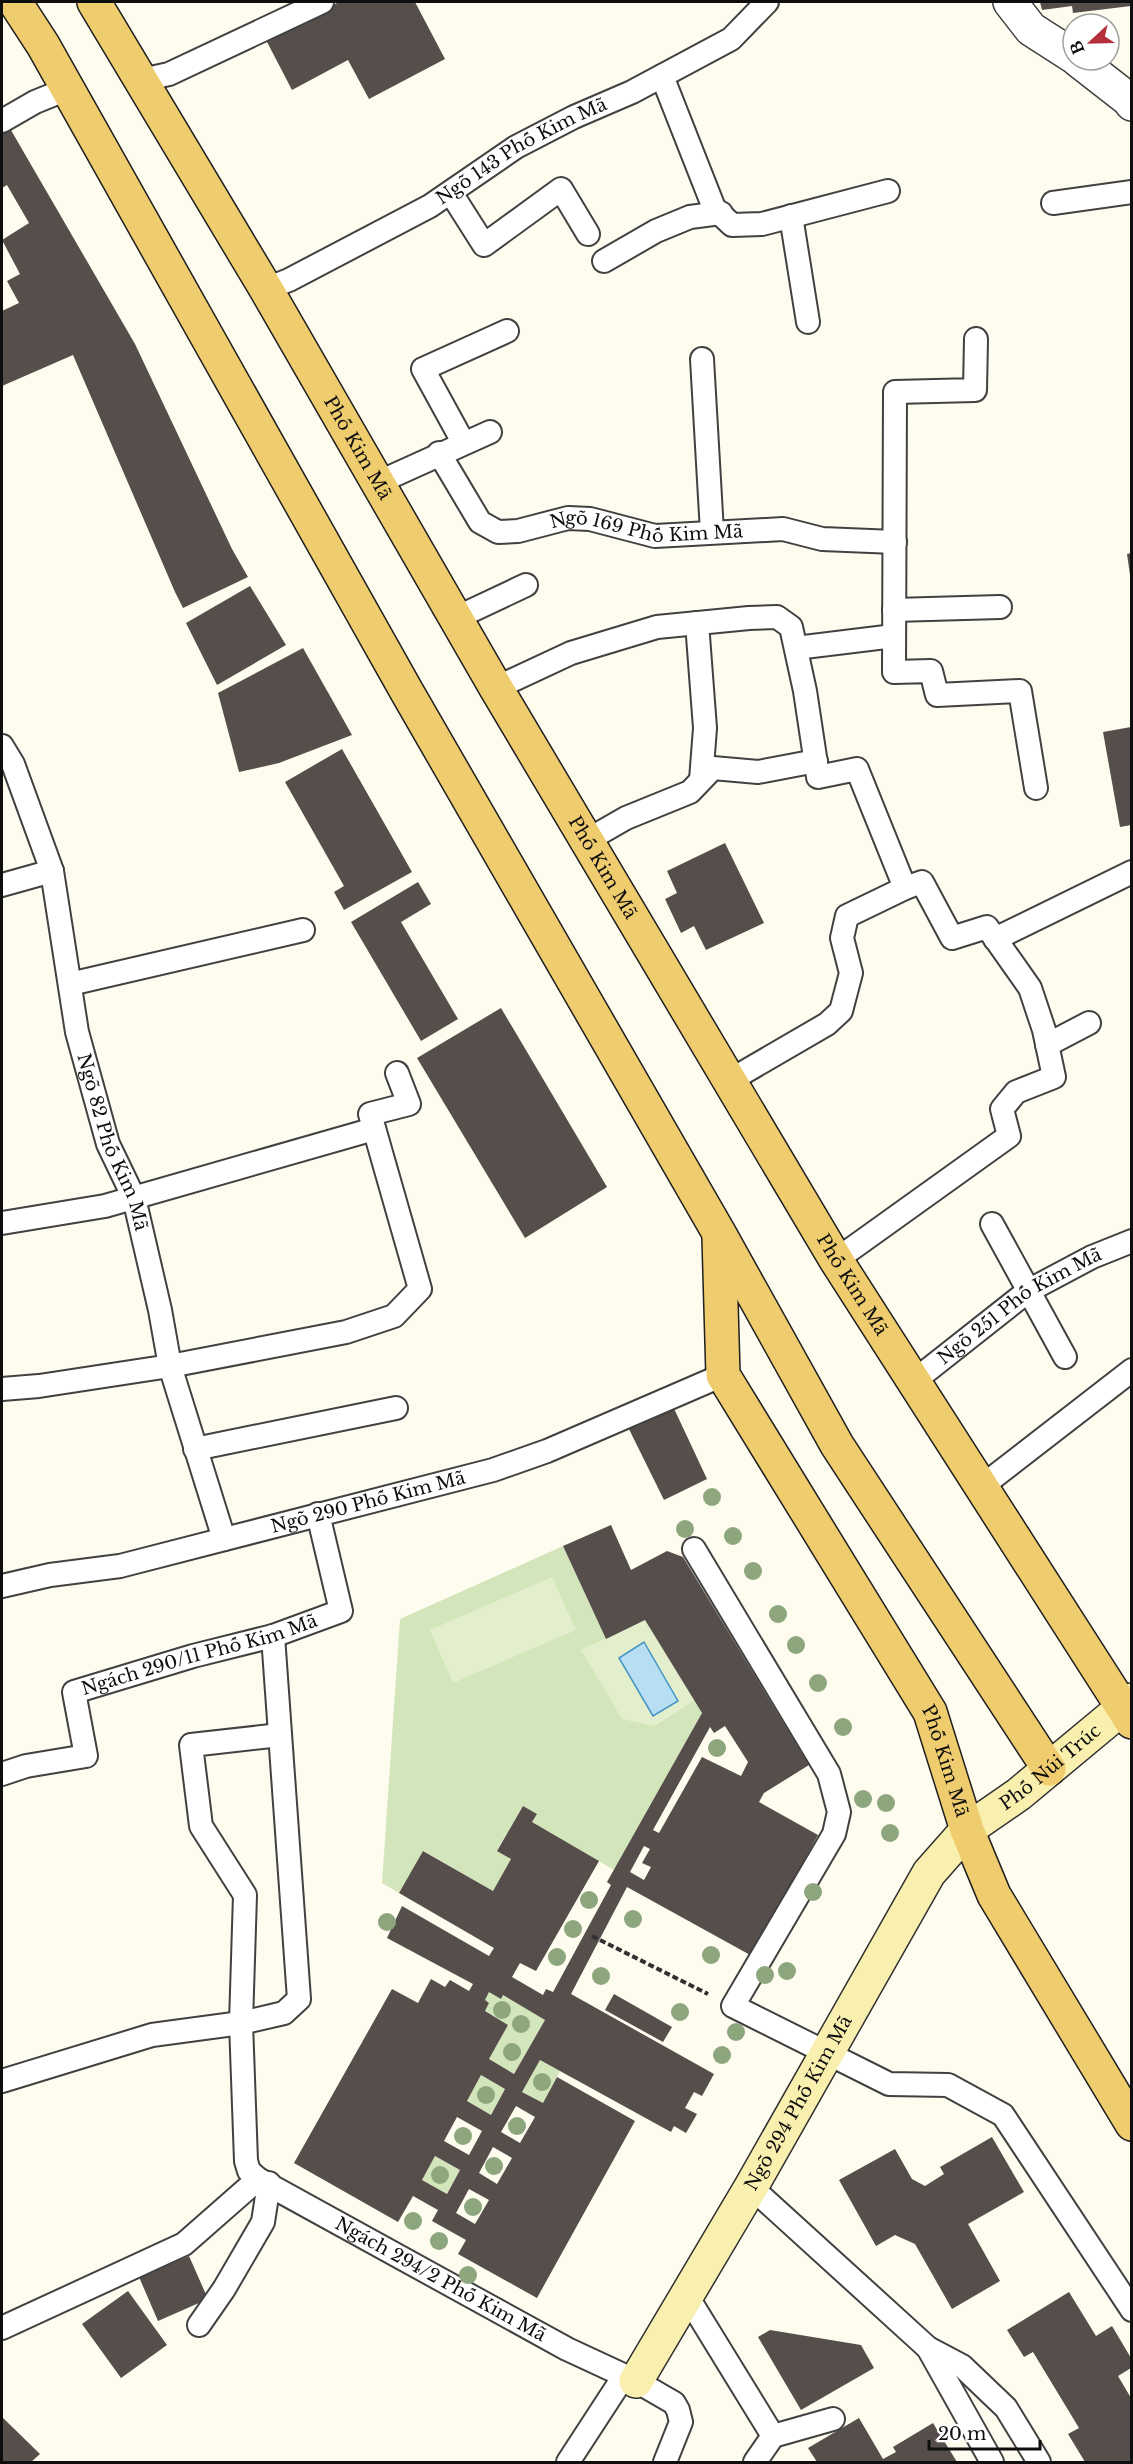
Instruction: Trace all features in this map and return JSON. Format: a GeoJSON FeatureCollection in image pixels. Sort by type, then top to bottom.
{"type":"FeatureCollection","features":[{"type":"Feature","properties":{"kind":"main road","name":"Phố Kim Mã"},"geometry":{"type":"LineString","coordinates":[[15,2],[67,89],[407,692],[719,1233],[837,1445],[1049,1769]]}},
{"type":"Feature","properties":{"kind":"main road","name":"Phố Kim Mã"},"geometry":{"type":"LineString","coordinates":[[94,2],[266,289],[586,841],[836,1260],[981,1487],[1128,1710]]}},
{"type":"Feature","properties":{"kind":"main road","name":"Phố Kim Mã"},"geometry":{"type":"LineString","coordinates":[[719,1233],[723,1375],[930,1712],[967,1830],[994,1895],[1131,2124]]}},
{"type":"Feature","properties":{"kind":"street"},"geometry":{"type":"LineString","coordinates":[[1010,2],[1030,29],[1061,48]]}},
{"type":"Feature","properties":{"kind":"street"},"geometry":{"type":"LineString","coordinates":[[1093,72],[1128,99],[1131,104]]}},
{"type":"Feature","properties":{"kind":"street","name":"Phố Núi Trúc"},"geometry":{"type":"LineString","coordinates":[[967,1830],[1019,1794],[1128,1710]]}},
{"type":"Feature","properties":{"kind":"street","name":"Ngõ 294 Phố Kim Mã"},"geometry":{"type":"LineString","coordinates":[[630,2378],[687,2296],[929,1873],[967,1830]]}},
{"type":"Feature","properties":{"kind":"lane"},"geometry":{"type":"LineString","coordinates":[[142,80],[169,74],[322,2]]}},
{"type":"Feature","properties":{"kind":"lane","name":"Ngõ 143 Phố Kim Mã"},"geometry":{"type":"LineString","coordinates":[[266,289],[289,280],[452,193],[516,147],[662,76],[730,39],[767,2]]}},
{"type":"Feature","properties":{"kind":"lane"},"geometry":{"type":"LineString","coordinates":[[662,76],[714,207],[732,225],[762,224],[888,191]]}},
{"type":"Feature","properties":{"kind":"lane"},"geometry":{"type":"LineString","coordinates":[[2,121],[35,102],[67,89]]}},
{"type":"Feature","properties":{"kind":"lane"},"geometry":{"type":"LineString","coordinates":[[452,193],[484,245],[561,189],[588,234]]}},
{"type":"Feature","properties":{"kind":"lane"},"geometry":{"type":"LineString","coordinates":[[1053,203],[1131,192]]}},
{"type":"Feature","properties":{"kind":"lane"},"geometry":{"type":"LineString","coordinates":[[604,261],[656,231],[690,217],[721,213]]}},
{"type":"Feature","properties":{"kind":"lane"},"geometry":{"type":"LineString","coordinates":[[791,216],[808,322]]}},
{"type":"Feature","properties":{"kind":"lane"},"geometry":{"type":"LineString","coordinates":[[463,442],[423,369],[507,331]]}},
{"type":"Feature","properties":{"kind":"lane"},"geometry":{"type":"LineString","coordinates":[[976,339],[975,390],[895,393],[894,672],[931,671],[937,695],[1020,691],[1036,788]]}},
{"type":"Feature","properties":{"kind":"lane"},"geometry":{"type":"LineString","coordinates":[[702,359],[712,532]]}},
{"type":"Feature","properties":{"kind":"lane"},"geometry":{"type":"LineString","coordinates":[[377,483],[463,442],[490,432]]}},
{"type":"Feature","properties":{"kind":"lane","name":"Ngõ 169 Phố Kim Mã"},"geometry":{"type":"LineString","coordinates":[[439,453],[480,522],[498,532],[518,531],[568,518],[590,519],[655,536],[783,529],[822,539],[895,542]]}},
{"type":"Feature","properties":{"kind":"lane"},"geometry":{"type":"LineString","coordinates":[[456,618],[526,585]]}},
{"type":"Feature","properties":{"kind":"lane"},"geometry":{"type":"LineString","coordinates":[[894,610],[1000,607]]}},
{"type":"Feature","properties":{"kind":"lane"},"geometry":{"type":"LineString","coordinates":[[496,688],[571,653],[657,627],[777,617],[791,627],[805,691],[818,777],[857,769],[905,888]]}},
{"type":"Feature","properties":{"kind":"lane"},"geometry":{"type":"LineString","coordinates":[[697,623],[705,728],[701,780]]}},
{"type":"Feature","properties":{"kind":"lane"},"geometry":{"type":"LineString","coordinates":[[796,648],[894,636]]}},
{"type":"Feature","properties":{"kind":"lane","name":"Ngõ 82 Phố Kim Mã"},"geometry":{"type":"LineString","coordinates":[[2,746],[14,764],[52,871],[77,1032],[108,1144],[134,1198],[160,1310],[170,1366],[224,1539]]}},
{"type":"Feature","properties":{"kind":"lane"},"geometry":{"type":"LineString","coordinates":[[586,841],[626,818],[690,792],[713,768],[758,772],[816,761]]}},
{"type":"Feature","properties":{"kind":"lane"},"geometry":{"type":"LineString","coordinates":[[2,885],[52,871]]}},
{"type":"Feature","properties":{"kind":"lane"},"geometry":{"type":"LineString","coordinates":[[995,939],[1131,872]]}},
{"type":"Feature","properties":{"kind":"lane"},"geometry":{"type":"LineString","coordinates":[[729,1081],[827,1024],[841,1011],[851,973],[842,938],[847,916],[922,882],[952,938],[987,927],[1030,988],[1054,1077],[1016,1092],[1002,1109],[1008,1136],[836,1260]]}},
{"type":"Feature","properties":{"kind":"lane"},"geometry":{"type":"LineString","coordinates":[[70,984],[303,930]]}},
{"type":"Feature","properties":{"kind":"lane"},"geometry":{"type":"LineString","coordinates":[[1047,1045],[1089,1023]]}},
{"type":"Feature","properties":{"kind":"lane"},"geometry":{"type":"LineString","coordinates":[[2,1389],[39,1386],[170,1366],[346,1332],[394,1316],[420,1289],[370,1114],[409,1104],[397,1073]]}},
{"type":"Feature","properties":{"kind":"lane"},"geometry":{"type":"LineString","coordinates":[[2,1223],[105,1206],[374,1130]]}},
{"type":"Feature","properties":{"kind":"lane"},"geometry":{"type":"LineString","coordinates":[[992,1224],[1065,1357]]}},
{"type":"Feature","properties":{"kind":"lane","name":"Ngõ 251 Phố Kim Mã"},"geometry":{"type":"LineString","coordinates":[[914,1381],[1028,1291],[1092,1257],[1131,1241]]}},
{"type":"Feature","properties":{"kind":"lane"},"geometry":{"type":"LineString","coordinates":[[981,1487],[1131,1370]]}},
{"type":"Feature","properties":{"kind":"lane","name":"Ngõ 290 Phố Kim Mã"},"geometry":{"type":"LineString","coordinates":[[2,1586],[50,1575],[120,1566],[493,1470],[547,1450],[723,1375]]}},
{"type":"Feature","properties":{"kind":"lane"},"geometry":{"type":"LineString","coordinates":[[195,1449],[396,1408]]}},
{"type":"Feature","properties":{"kind":"lane","name":"Ngách 290/11 Phố Kim Mã"},"geometry":{"type":"LineString","coordinates":[[2,1774],[26,1766],[86,1756],[74,1692],[193,1656],[273,1636],[341,1611],[318,1514]]}},
{"type":"Feature","properties":{"kind":"lane"},"geometry":{"type":"LineString","coordinates":[[694,1549],[829,1774],[839,1812],[834,1834],[733,2006],[889,2084],[948,2085],[1003,2115],[1131,2310]]}},
{"type":"Feature","properties":{"kind":"lane"},"geometry":{"type":"LineString","coordinates":[[2,2081],[152,2035],[241,2023],[284,2013],[299,1999],[273,1636]]}},
{"type":"Feature","properties":{"kind":"lane"},"geometry":{"type":"LineString","coordinates":[[264,2181],[249,2171],[246,2161],[241,2023],[245,1895],[201,1826],[191,1745],[280,1735]]}},
{"type":"Feature","properties":{"kind":"lane"},"geometry":{"type":"LineString","coordinates":[[199,2325],[224,2289],[262,2222],[264,2181]]}},
{"type":"Feature","properties":{"kind":"lane"},"geometry":{"type":"LineString","coordinates":[[2,2328],[184,2244],[264,2181]]}},
{"type":"Feature","properties":{"kind":"lane","name":"Ngách 294/2 Phố Kim Mã"},"geometry":{"type":"LineString","coordinates":[[264,2181],[567,2349],[630,2378]]}},
{"type":"Feature","properties":{"kind":"lane"},"geometry":{"type":"LineString","coordinates":[[751,2187],[928,2348],[962,2366],[1006,2408],[1039,2463]]}},
{"type":"Feature","properties":{"kind":"lane"},"geometry":{"type":"LineString","coordinates":[[687,2296],[773,2436]]}},
{"type":"Feature","properties":{"kind":"lane"},"geometry":{"type":"LineString","coordinates":[[928,2348],[992,2463]]}},
{"type":"Feature","properties":{"kind":"lane"},"geometry":{"type":"LineString","coordinates":[[568,2463],[630,2378],[674,2403],[678,2410],[680,2427],[665,2463]]}},
{"type":"Feature","properties":{"kind":"lane"},"geometry":{"type":"LineString","coordinates":[[755,2463],[773,2436],[834,2419]]}},
{"type":"Feature","properties":{"kind":"path"},"geometry":{"type":"LineString","coordinates":[[592,1936],[733,2006]]}},
{"type":"Feature","properties":{"kind":"green space"},"geometry":{"type":"Polygon","coordinates":[[[563,1546],[606,1639],[582,1650],[654,1726],[694,1700],[702,1713],[614,1870],[532,1822],[537,1814],[523,1806],[497,1850],[511,1859],[493,1891],[424,1851],[399,1893],[382,1883],[400,1619],[563,1546]]]}},
{"type":"Feature","properties":{"kind":"green space"},"geometry":{"type":"Polygon","coordinates":[[[552,1577],[576,1630],[453,1683],[430,1630],[552,1577]]]}},
{"type":"Feature","properties":{"kind":"green space"},"geometry":{"type":"Polygon","coordinates":[[[645,1620],[694,1700],[654,1726],[622,1719],[581,1650],[645,1620]]]}},
{"type":"Feature","properties":{"kind":"green space"},"geometry":{"type":"Polygon","coordinates":[[[489,1992],[501,1999],[503,1995],[545,2020],[514,2074],[489,2059],[508,2025],[485,2011],[489,2003],[485,2000],[489,1992]]]}},
{"type":"Feature","properties":{"kind":"green space"},"geometry":{"type":"Polygon","coordinates":[[[540,2060],[560,2071],[543,2103],[522,2092],[540,2060]]]}},
{"type":"Feature","properties":{"kind":"green space"},"geometry":{"type":"Polygon","coordinates":[[[481,2075],[505,2089],[491,2115],[467,2101],[481,2075]]]}},
{"type":"Feature","properties":{"kind":"green space"},"geometry":{"type":"Polygon","coordinates":[[[435,2156],[460,2170],[447,2194],[422,2180],[435,2156]]]}},
{"type":"Feature","properties":{"kind":"water"},"geometry":{"type":"Polygon","coordinates":[[[644,1642],[678,1701],[653,1716],[619,1658],[644,1642]]]}},
{"type":"Feature","properties":{"kind":"building"},"geometry":{"type":"Polygon","coordinates":[[[339,2],[415,2],[445,59],[369,99],[348,60],[292,90],[266,40],[339,2]]]}},
{"type":"Feature","properties":{"kind":"building"},"geometry":{"type":"Polygon","coordinates":[[[1040,2],[1131,2],[1131,6],[1081,12],[1073,12],[1072,6],[1042,10],[1040,2]]]}},
{"type":"Feature","properties":{"kind":"building"},"geometry":{"type":"Polygon","coordinates":[[[8,125],[135,344],[232,549],[248,577],[183,608],[73,355],[2,386],[2,311],[19,303],[7,281],[20,274],[2,240],[29,223],[7,185],[2,188],[2,129],[8,125]]]}},
{"type":"Feature","properties":{"kind":"building"},"geometry":{"type":"Polygon","coordinates":[[[1131,553],[1131,575],[1130,575],[1127,554],[1131,553]]]}},
{"type":"Feature","properties":{"kind":"building"},"geometry":{"type":"Polygon","coordinates":[[[250,586],[286,645],[217,685],[186,623],[250,586]]]}},
{"type":"Feature","properties":{"kind":"building"},"geometry":{"type":"Polygon","coordinates":[[[303,648],[352,735],[279,763],[239,772],[218,693],[303,648]]]}},
{"type":"Feature","properties":{"kind":"building"},"geometry":{"type":"Polygon","coordinates":[[[1131,727],[1131,825],[1120,827],[1103,732],[1131,727]]]}},
{"type":"Feature","properties":{"kind":"building"},"geometry":{"type":"Polygon","coordinates":[[[342,749],[412,872],[344,910],[334,892],[344,886],[285,782],[342,749]]]}},
{"type":"Feature","properties":{"kind":"building"},"geometry":{"type":"Polygon","coordinates":[[[725,843],[764,923],[706,950],[694,926],[681,933],[665,899],[677,893],[667,871],[725,843]]]}},
{"type":"Feature","properties":{"kind":"building"},"geometry":{"type":"Polygon","coordinates":[[[418,882],[431,904],[401,922],[458,1019],[421,1041],[351,922],[418,882]]]}},
{"type":"Feature","properties":{"kind":"building"},"geometry":{"type":"Polygon","coordinates":[[[501,1008],[607,1187],[525,1238],[417,1058],[501,1008]]]}},
{"type":"Feature","properties":{"kind":"building"},"geometry":{"type":"Polygon","coordinates":[[[670,1400],[707,1479],[664,1500],[625,1421],[670,1400]]]}},
{"type":"Feature","properties":{"kind":"building"},"geometry":{"type":"Polygon","coordinates":[[[611,1525],[631,1570],[667,1551],[683,1557],[809,1765],[764,1793],[759,1802],[818,1835],[752,1956],[627,1887],[571,1994],[714,2074],[702,2096],[694,2092],[685,2108],[697,2114],[686,2133],[674,2126],[671,2132],[540,2060],[522,2092],[543,2103],[557,2077],[635,2121],[537,2298],[458,2254],[466,2240],[432,2221],[438,2210],[413,2196],[398,2222],[294,2163],[392,1989],[418,2003],[431,1979],[445,1987],[450,1980],[469,1991],[473,1984],[387,1938],[402,1906],[489,1956],[494,1948],[399,1893],[423,1851],[493,1891],[511,1859],[497,1851],[523,1806],[537,1814],[532,1822],[599,1861],[536,1971],[520,1963],[512,1977],[543,1995],[546,1989],[553,1992],[611,1885],[607,1882],[702,1713],[645,1620],[606,1639],[563,1546],[611,1525]],[[725,1726],[714,1733],[710,1727],[653,1830],[659,1833],[702,1757],[741,1776],[748,1762],[725,1726]],[[644,1846],[630,1872],[644,1880],[651,1867],[642,1863],[650,1849],[644,1846]],[[489,1992],[485,2000],[489,2003],[485,2011],[508,2025],[489,2059],[514,2074],[545,2020],[503,1995],[501,1999],[489,1992]],[[481,2075],[467,2101],[491,2115],[505,2089],[481,2075]],[[516,2106],[501,2132],[520,2143],[535,2117],[516,2106]],[[457,2117],[444,2141],[469,2155],[482,2131],[457,2117]],[[493,2147],[479,2173],[497,2184],[512,2158],[493,2147]],[[435,2156],[422,2180],[447,2194],[460,2170],[435,2156]],[[469,2189],[456,2213],[475,2224],[489,2200],[469,2189]]]}},
{"type":"Feature","properties":{"kind":"building"},"geometry":{"type":"Polygon","coordinates":[[[614,1994],[672,2027],[663,2042],[605,2010],[614,1994]]]}},
{"type":"Feature","properties":{"kind":"building"},"geometry":{"type":"Polygon","coordinates":[[[992,2137],[1024,2192],[968,2224],[1000,2281],[952,2309],[915,2244],[895,2235],[876,2246],[839,2180],[895,2149],[912,2179],[925,2186],[944,2174],[940,2167],[992,2137]]]}},
{"type":"Feature","properties":{"kind":"building"},"geometry":{"type":"Polygon","coordinates":[[[189,2256],[208,2299],[158,2321],[139,2277],[189,2256]]]}},
{"type":"Feature","properties":{"kind":"building"},"geometry":{"type":"Polygon","coordinates":[[[128,2291],[167,2345],[121,2378],[82,2324],[128,2291]]]}},
{"type":"Feature","properties":{"kind":"building"},"geometry":{"type":"Polygon","coordinates":[[[1069,2292],[1096,2336],[1112,2326],[1131,2358],[1131,2368],[1118,2376],[1131,2398],[1131,2462],[1085,2462],[1068,2434],[1079,2428],[1033,2352],[1024,2357],[1007,2330],[1069,2292]]]}},
{"type":"Feature","properties":{"kind":"building"},"geometry":{"type":"Polygon","coordinates":[[[770,2330],[861,2345],[874,2368],[801,2410],[758,2337],[770,2330]]]}},
{"type":"Feature","properties":{"kind":"building"},"geometry":{"type":"Polygon","coordinates":[[[2,2417],[40,2454],[31,2462],[2,2462],[2,2417]]]}},
{"type":"Feature","properties":{"kind":"building"},"geometry":{"type":"Polygon","coordinates":[[[859,2418],[883,2459],[896,2452],[893,2447],[933,2423],[957,2462],[817,2462],[808,2448],[859,2418]]]}}]}
